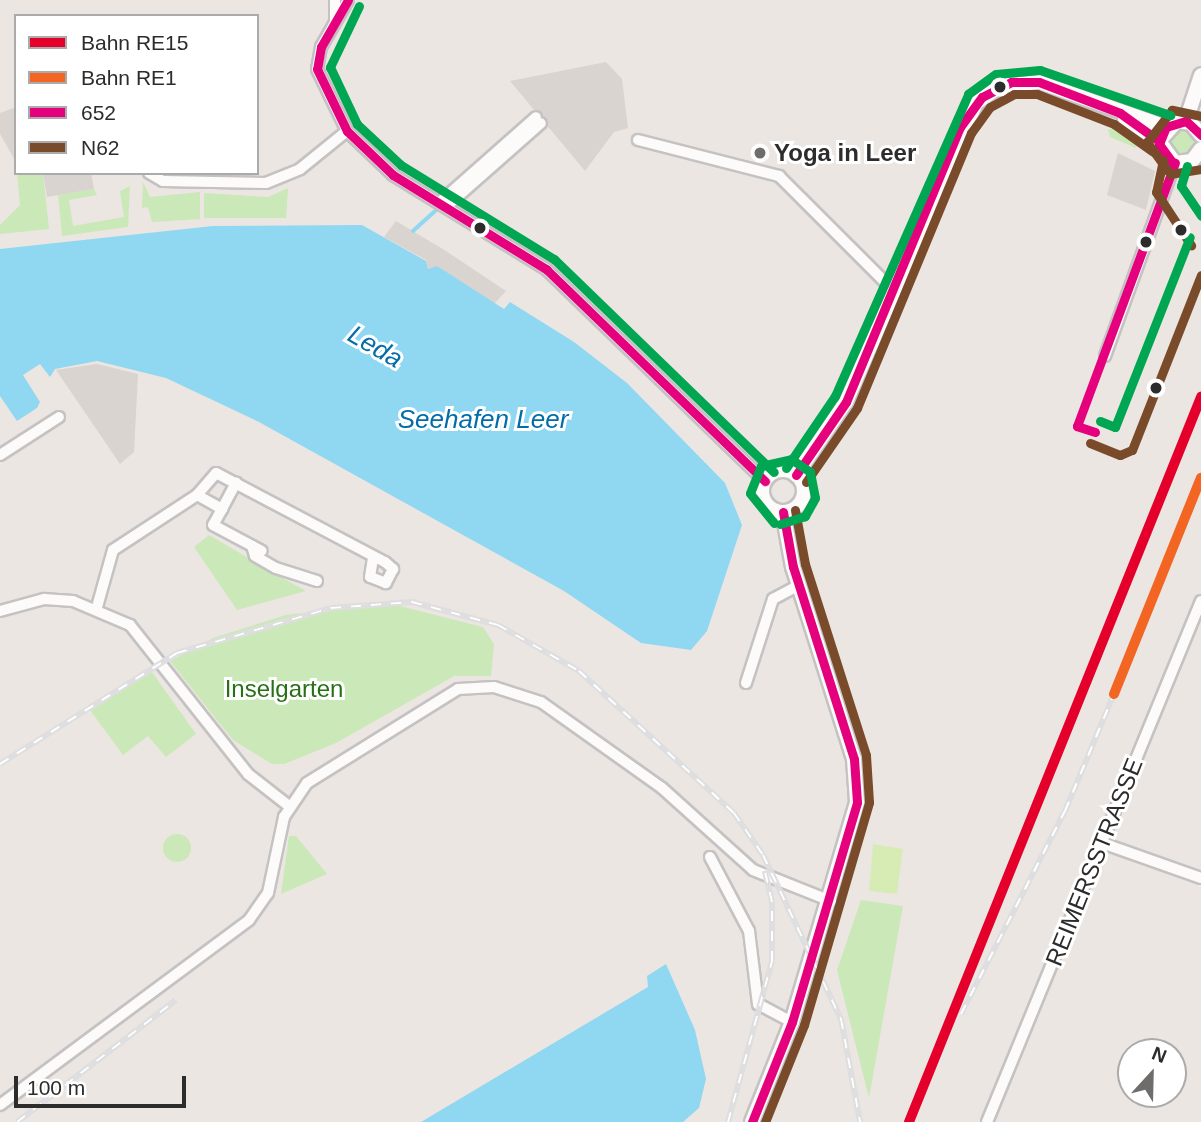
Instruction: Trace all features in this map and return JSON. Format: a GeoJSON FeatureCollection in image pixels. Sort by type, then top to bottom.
{"type":"FeatureCollection","features":[{"type":"Feature","properties":{"kind":"main road"},"geometry":{"type":"LineString","coordinates":[[1186,121],[1201,75]]}},
{"type":"Feature","properties":{"kind":"main road"},"geometry":{"type":"LineString","coordinates":[[796,475],[846,402],[966,115],[992,90],[1019,81],[1051,85],[1120,113],[1166,127],[1186,121]]}},
{"type":"Feature","properties":{"kind":"main road"},"geometry":{"type":"LineString","coordinates":[[1120,113],[1159,141],[1175,163],[1192,161],[1201,149]]}},
{"type":"Feature","properties":{"kind":"main road"},"geometry":{"type":"LineString","coordinates":[[1186,121],[1201,135]]}},
{"type":"Feature","properties":{"kind":"main road"},"geometry":{"type":"LineString","coordinates":[[1159,141],[1166,127]]}},
{"type":"Feature","properties":{"kind":"main road"},"geometry":{"type":"LineString","coordinates":[[752,1122],[792,1022],[850,841],[858,787],[799,585],[783,512],[765,502],[765,481],[779,471],[796,475]]}},
{"type":"Feature","properties":{"kind":"main road"},"geometry":{"type":"LineString","coordinates":[[783,512],[803,496],[796,475]]}},
{"type":"Feature","properties":{"kind":"street"},"geometry":{"type":"LineString","coordinates":[[335,0],[335,22]]}},
{"type":"Feature","properties":{"kind":"street"},"geometry":{"type":"LineString","coordinates":[[348,0],[335,22],[317,69],[347,131],[393,174],[444,204],[569,289],[765,481]]}},
{"type":"Feature","properties":{"kind":"street"},"geometry":{"type":"LineString","coordinates":[[444,204],[538,120]]}},
{"type":"Feature","properties":{"kind":"street"},"geometry":{"type":"LineString","coordinates":[[152,175],[163,181],[266,183],[300,169],[347,131]]}},
{"type":"Feature","properties":{"kind":"street"},"geometry":{"type":"LineString","coordinates":[[638,140],[779,176],[893,290]]}},
{"type":"Feature","properties":{"kind":"street"},"geometry":{"type":"LineString","coordinates":[[1105,356],[1175,163]]}},
{"type":"Feature","properties":{"kind":"street"},"geometry":{"type":"LineString","coordinates":[[0,456],[60,417]]}},
{"type":"Feature","properties":{"kind":"street"},"geometry":{"type":"LineString","coordinates":[[97,607],[113,550],[197,495],[216,472],[373,557]]}},
{"type":"Feature","properties":{"kind":"street"},"geometry":{"type":"LineString","coordinates":[[236,484],[213,525],[257,548],[255,556],[276,568],[317,581]]}},
{"type":"Feature","properties":{"kind":"street"},"geometry":{"type":"LineString","coordinates":[[197,495],[222,509]]}},
{"type":"Feature","properties":{"kind":"street"},"geometry":{"type":"LineString","coordinates":[[746,683],[773,598],[799,585]]}},
{"type":"Feature","properties":{"kind":"street"},"geometry":{"type":"LineString","coordinates":[[0,610],[44,599],[97,607],[143,637],[248,774],[289,806]]}},
{"type":"Feature","properties":{"kind":"street","name":"REIMERSSTRASSE"},"geometry":{"type":"LineString","coordinates":[[987,1122],[1201,601]]}},
{"type":"Feature","properties":{"kind":"street"},"geometry":{"type":"LineString","coordinates":[[0,1105],[249,920],[268,893],[289,806],[307,783],[442,695],[484,686],[523,694],[559,713],[688,809],[753,870],[831,901]]}},
{"type":"Feature","properties":{"kind":"street"},"geometry":{"type":"LineString","coordinates":[[1102,843],[1201,878]]}},
{"type":"Feature","properties":{"kind":"street"},"geometry":{"type":"LineString","coordinates":[[710,857],[746,922],[758,1004],[792,1022]]}},
{"type":"Feature","properties":{"kind":"green space"},"geometry":{"type":"Polygon","coordinates":[[[1108,129],[1128,129],[1141,134],[1136,148],[1110,137],[1108,129]]]}},
{"type":"Feature","properties":{"kind":"green space"},"geometry":{"type":"Polygon","coordinates":[[[1181,130],[1190,133],[1193,142],[1190,151],[1181,154],[1172,151],[1169,142],[1172,133],[1181,130]]]}},
{"type":"Feature","properties":{"kind":"green space"},"geometry":{"type":"Polygon","coordinates":[[[17,175],[43,175],[49,229],[0,234],[0,225],[20,205],[17,175]]]}},
{"type":"Feature","properties":{"kind":"green space"},"geometry":{"type":"Polygon","coordinates":[[[143,182],[150,197],[200,192],[200,219],[152,222],[148,207],[142,208],[143,182]]]}},
{"type":"Feature","properties":{"kind":"green space"},"geometry":{"type":"Polygon","coordinates":[[[130,186],[128,227],[62,236],[58,195],[94,189],[97,195],[69,200],[73,226],[124,217],[120,191],[130,186]]]}},
{"type":"Feature","properties":{"kind":"green space"},"geometry":{"type":"Polygon","coordinates":[[[288,188],[286,218],[204,218],[204,193],[268,197],[288,188]]]}},
{"type":"Feature","properties":{"kind":"green space"},"geometry":{"type":"Polygon","coordinates":[[[209,535],[306,591],[237,610],[194,547],[209,535]]]}},
{"type":"Feature","properties":{"kind":"green space","name":"Inselgarten"},"geometry":{"type":"Polygon","coordinates":[[[388,603],[483,627],[494,644],[491,676],[454,676],[336,743],[284,764],[272,764],[233,740],[170,661],[213,638],[286,615],[388,603]]]}},
{"type":"Feature","properties":{"kind":"green space"},"geometry":{"type":"Polygon","coordinates":[[[152,672],[196,734],[166,757],[148,736],[123,755],[90,710],[152,672]]]}},
{"type":"Feature","properties":{"kind":"green space"},"geometry":{"type":"Polygon","coordinates":[[[177,834],[187,838],[191,848],[187,858],[177,862],[167,858],[163,848],[167,838],[177,834]]]}},
{"type":"Feature","properties":{"kind":"green space"},"geometry":{"type":"Polygon","coordinates":[[[289,836],[296,836],[327,874],[281,894],[289,836]]]}},
{"type":"Feature","properties":{"kind":"green space"},"geometry":{"type":"Polygon","coordinates":[[[873,844],[903,849],[897,894],[869,891],[873,844]]]}},
{"type":"Feature","properties":{"kind":"green space"},"geometry":{"type":"Polygon","coordinates":[[[861,900],[903,906],[869,1098],[837,970],[861,900]]]}},
{"type":"Feature","properties":{"kind":"shaded area"},"geometry":{"type":"Polygon","coordinates":[[[606,62],[622,79],[628,128],[614,132],[585,171],[510,81],[606,62]]]}},
{"type":"Feature","properties":{"kind":"shaded area"},"geometry":{"type":"Polygon","coordinates":[[[14,108],[14,158],[0,134],[0,113],[14,108]]]}},
{"type":"Feature","properties":{"kind":"shaded area"},"geometry":{"type":"Polygon","coordinates":[[[1118,153],[1155,171],[1146,210],[1107,195],[1118,153]]]}},
{"type":"Feature","properties":{"kind":"shaded area"},"geometry":{"type":"Polygon","coordinates":[[[43,175],[91,175],[94,189],[47,197],[43,175]]]}},
{"type":"Feature","properties":{"kind":"shaded area"},"geometry":{"type":"Polygon","coordinates":[[[396,221],[506,291],[494,304],[438,267],[428,269],[426,260],[384,237],[396,221]]]}},
{"type":"Feature","properties":{"kind":"shaded area"},"geometry":{"type":"Polygon","coordinates":[[[97,364],[138,374],[134,452],[120,464],[56,370],[97,364]]]}},
{"type":"Feature","properties":{"kind":"water","name":"Seehafen Leer"},"geometry":{"type":"Polygon","coordinates":[[[362,225],[426,261],[428,269],[437,266],[504,309],[510,302],[574,342],[627,383],[725,483],[742,525],[707,631],[691,650],[641,643],[564,591],[259,422],[166,378],[97,361],[55,369],[50,377],[40,364],[23,375],[40,402],[37,408],[17,421],[0,396],[0,249],[213,226],[362,225]]]}},
{"type":"Feature","properties":{"kind":"water"},"geometry":{"type":"Polygon","coordinates":[[[666,964],[695,1030],[706,1079],[699,1108],[683,1122],[421,1122],[648,987],[647,976],[666,964]]]}},
{"type":"Feature","properties":{"kind":"waterway"},"geometry":{"type":"LineString","coordinates":[[413,231],[440,207]]}},
{"type":"Feature","properties":{"kind":"railway"},"geometry":{"type":"LineString","coordinates":[[0,764],[177,653],[331,608],[412,602],[498,625],[579,671],[734,813],[763,855],[841,1019],[860,1122]]}},
{"type":"Feature","properties":{"kind":"railway"},"geometry":{"type":"LineString","coordinates":[[961,1014],[1065,811],[1114,694]]}},
{"type":"Feature","properties":{"kind":"railway"},"geometry":{"type":"LineString","coordinates":[[728,1122],[772,961],[772,902],[765,871]]}},
{"type":"Feature","properties":{"kind":"railway"},"geometry":{"type":"LineString","coordinates":[[17,1122],[176,1000]]}},
{"type":"Feature","properties":{"kind":"rail line","name":"RE15"},"geometry":{"type":"LineString","coordinates":[[909,1122],[1201,397]]}},
{"type":"Feature","properties":{"kind":"rail line","name":"RE1"},"geometry":{"type":"LineString","coordinates":[[1114,694],[1201,478]]}},
{"type":"Feature","properties":{"kind":"transit line","name":"652"},"geometry":{"type":"LineString","coordinates":[[348,0],[321,47],[317,69],[347,131],[393,175],[546,269],[765,481]]}},
{"type":"Feature","properties":{"kind":"transit line"},"geometry":{"type":"LineString","coordinates":[[359,6],[330,67],[357,124],[401,165],[554,259],[774,472]]}},
{"type":"Feature","properties":{"kind":"transit line"},"geometry":{"type":"LineString","coordinates":[[786,468],[835,396],[968,94],[996,74],[1040,70],[1170,115]]}},
{"type":"Feature","properties":{"kind":"transit line","name":"652"},"geometry":{"type":"LineString","coordinates":[[796,475],[846,402],[960,127],[982,97],[1011,82],[1039,82],[1120,113],[1159,141]]}},
{"type":"Feature","properties":{"kind":"transit line","name":"N62"},"geometry":{"type":"LineString","coordinates":[[806,482],[857,408],[971,133],[990,107],[1014,94],[1037,94],[1114,124],[1152,151]]}},
{"type":"Feature","properties":{"kind":"transit line","name":"N62"},"geometry":{"type":"LineString","coordinates":[[1201,116],[1172,110],[1147,142],[1170,174],[1201,169]]}},
{"type":"Feature","properties":{"kind":"transit line","name":"652"},"geometry":{"type":"LineString","coordinates":[[1172,162],[1159,144],[1166,127],[1186,121],[1201,135]]}},
{"type":"Feature","properties":{"kind":"transit line","name":"N62"},"geometry":{"type":"LineString","coordinates":[[1163,160],[1156,192],[1191,245]]}},
{"type":"Feature","properties":{"kind":"transit line","name":"652"},"geometry":{"type":"LineString","coordinates":[[1095,432],[1077,426],[1175,163]]}},
{"type":"Feature","properties":{"kind":"transit line"},"geometry":{"type":"LineString","coordinates":[[1187,166],[1181,186],[1201,216]]}},
{"type":"Feature","properties":{"kind":"transit line"},"geometry":{"type":"LineString","coordinates":[[1100,421],[1115,427],[1190,237]]}},
{"type":"Feature","properties":{"kind":"transit line","name":"N62"},"geometry":{"type":"LineString","coordinates":[[1090,443],[1120,455],[1132,450],[1201,275]]}},
{"type":"Feature","properties":{"kind":"transit line"},"geometry":{"type":"LineString","coordinates":[[774,523],[750,493],[761,466],[791,459],[810,472],[815,498],[805,516],[780,524]]}},
{"type":"Feature","properties":{"kind":"transit line","name":"N62"},"geometry":{"type":"LineString","coordinates":[[765,1122],[804,1025],[869,802],[866,755],[805,564],[795,510]]}},
{"type":"Feature","properties":{"kind":"transit line","name":"652"},"geometry":{"type":"LineString","coordinates":[[752,1122],[792,1022],[857,802],[854,759],[793,567],[783,512]]}},
{"type":"Feature","properties":{"kind":"place","name":"Yoga in Leer"},"geometry":{"type":"Point","coordinates":[760,153]}},
{"type":"Feature","properties":{"kind":"water label","name":"Leda"},"geometry":{"type":"Point","coordinates":[375,347]}}]}
